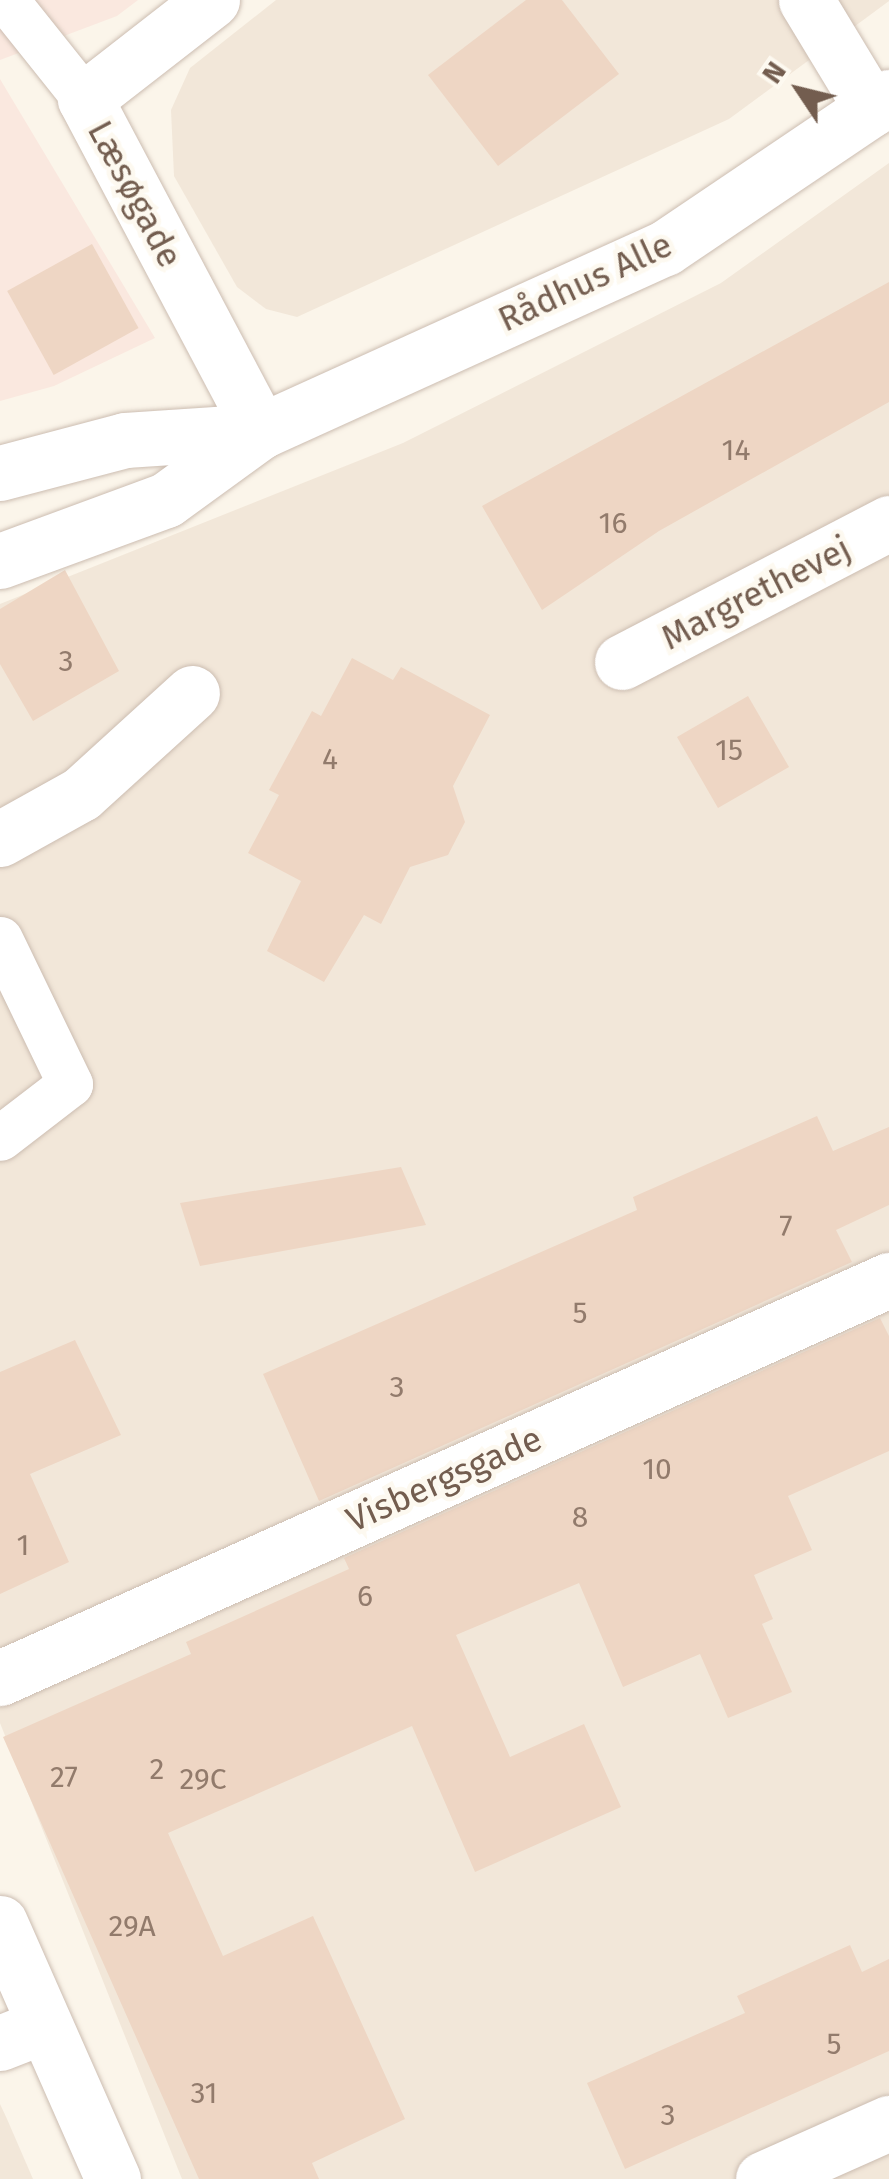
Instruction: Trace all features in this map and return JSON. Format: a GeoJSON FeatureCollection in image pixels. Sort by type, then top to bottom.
{"type":"FeatureCollection","features":[{"type":"Feature","properties":{"kind":"street","name":"Læsøgade"},"geometry":{"type":"LineString","coordinates":[[212,0],[85,99],[261,431]]}},
{"type":"Feature","properties":{"kind":"street"},"geometry":{"type":"LineString","coordinates":[[806,0],[881,103]]}},
{"type":"Feature","properties":{"kind":"street","name":"Rådhus Alle"},"geometry":{"type":"LineString","coordinates":[[0,561],[166,500],[261,431],[665,248],[881,103]]}},
{"type":"Feature","properties":{"kind":"street","name":"Rådhus Alle"},"geometry":{"type":"LineString","coordinates":[[0,473],[126,440],[261,431]]}},
{"type":"Feature","properties":{"kind":"street","name":"Margrethevej"},"geometry":{"type":"LineString","coordinates":[[622,662],[889,523]]}},
{"type":"Feature","properties":{"kind":"street"},"geometry":{"type":"LineString","coordinates":[[0,839],[81,794],[192,693]]}},
{"type":"Feature","properties":{"kind":"street","name":"Visbergsgade"},"geometry":{"type":"LineString","coordinates":[[0,1678],[889,1280]]}},
{"type":"Feature","properties":{"kind":"street"},"geometry":{"type":"LineString","coordinates":[[0,1924],[21,2035],[113,2179]]}},
{"type":"Feature","properties":{"kind":"street"},"geometry":{"type":"LineString","coordinates":[[763,2179],[889,2123]]}},
{"type":"Feature","properties":{"kind":"lane"},"geometry":{"type":"LineString","coordinates":[[6,0],[85,99]]}},
{"type":"Feature","properties":{"kind":"lane"},"geometry":{"type":"LineString","coordinates":[[0,939],[70,1084],[0,1138]]}},
{"type":"Feature","properties":{"kind":"shaded area"},"geometry":{"type":"Polygon","coordinates":[[[0,0],[138,0],[117,16],[0,60],[0,0]]]}},
{"type":"Feature","properties":{"kind":"shaded area"},"geometry":{"type":"Polygon","coordinates":[[[276,0],[889,1],[729,119],[297,317],[266,309],[237,287],[174,176],[171,110],[190,68],[276,0]]]}},
{"type":"Feature","properties":{"kind":"shaded area"},"geometry":{"type":"Polygon","coordinates":[[[0,79],[155,338],[54,386],[0,401],[0,79]]]}},
{"type":"Feature","properties":{"kind":"shaded area"},"geometry":{"type":"Polygon","coordinates":[[[889,163],[889,2179],[182,2179],[0,1723],[0,604],[403,443],[721,283],[889,163]]]}},
{"type":"Feature","properties":{"kind":"shaded area"},"geometry":{"type":"Polygon","coordinates":[[[0,2104],[7,2119],[33,2179],[0,2179],[0,2104]]]}},
{"type":"Feature","properties":{"kind":"building"},"geometry":{"type":"Polygon","coordinates":[[[526,0],[562,0],[619,74],[498,166],[428,75],[526,0]]]}},
{"type":"Feature","properties":{"kind":"building"},"geometry":{"type":"Polygon","coordinates":[[[92,244],[139,328],[54,375],[7,291],[92,244]]]}},
{"type":"Feature","properties":{"kind":"building"},"geometry":{"type":"Polygon","coordinates":[[[889,282],[889,402],[659,531],[542,610],[482,506],[889,282]]]}},
{"type":"Feature","properties":{"kind":"building"},"geometry":{"type":"Polygon","coordinates":[[[65,570],[119,671],[33,721],[0,664],[0,609],[65,570]]]}},
{"type":"Feature","properties":{"kind":"building"},"geometry":{"type":"Polygon","coordinates":[[[352,658],[393,680],[401,667],[490,715],[453,786],[465,822],[448,855],[410,867],[381,924],[364,915],[324,982],[267,951],[301,881],[248,853],[279,795],[269,790],[312,711],[321,716],[352,658]]]}},
{"type":"Feature","properties":{"kind":"building"},"geometry":{"type":"Polygon","coordinates":[[[748,696],[789,767],[718,808],[677,737],[748,696]]]}},
{"type":"Feature","properties":{"kind":"building"},"geometry":{"type":"Polygon","coordinates":[[[817,1116],[833,1151],[889,1127],[889,1205],[836,1230],[852,1262],[319,1501],[263,1374],[637,1210],[633,1197],[817,1116]]]}},
{"type":"Feature","properties":{"kind":"building"},"geometry":{"type":"Polygon","coordinates":[[[401,1167],[426,1225],[200,1266],[180,1203],[401,1167]]]}},
{"type":"Feature","properties":{"kind":"building"},"geometry":{"type":"Polygon","coordinates":[[[880,1318],[889,1336],[889,1451],[788,1496],[812,1550],[754,1575],[773,1619],[762,1624],[792,1692],[728,1718],[700,1654],[623,1687],[579,1583],[456,1635],[510,1757],[584,1724],[621,1807],[475,1872],[412,1726],[168,1833],[223,1956],[313,1916],[405,2119],[312,2163],[319,2179],[199,2179],[3,1737],[191,1654],[186,1642],[349,1569],[344,1558],[880,1318]]]}},
{"type":"Feature","properties":{"kind":"building"},"geometry":{"type":"Polygon","coordinates":[[[75,1340],[121,1435],[30,1474],[69,1562],[0,1594],[0,1372],[75,1340]]]}},
{"type":"Feature","properties":{"kind":"building"},"geometry":{"type":"Polygon","coordinates":[[[850,1945],[862,1972],[889,1959],[889,2051],[625,2169],[587,2083],[745,2013],[737,1996],[850,1945]]]}}]}
